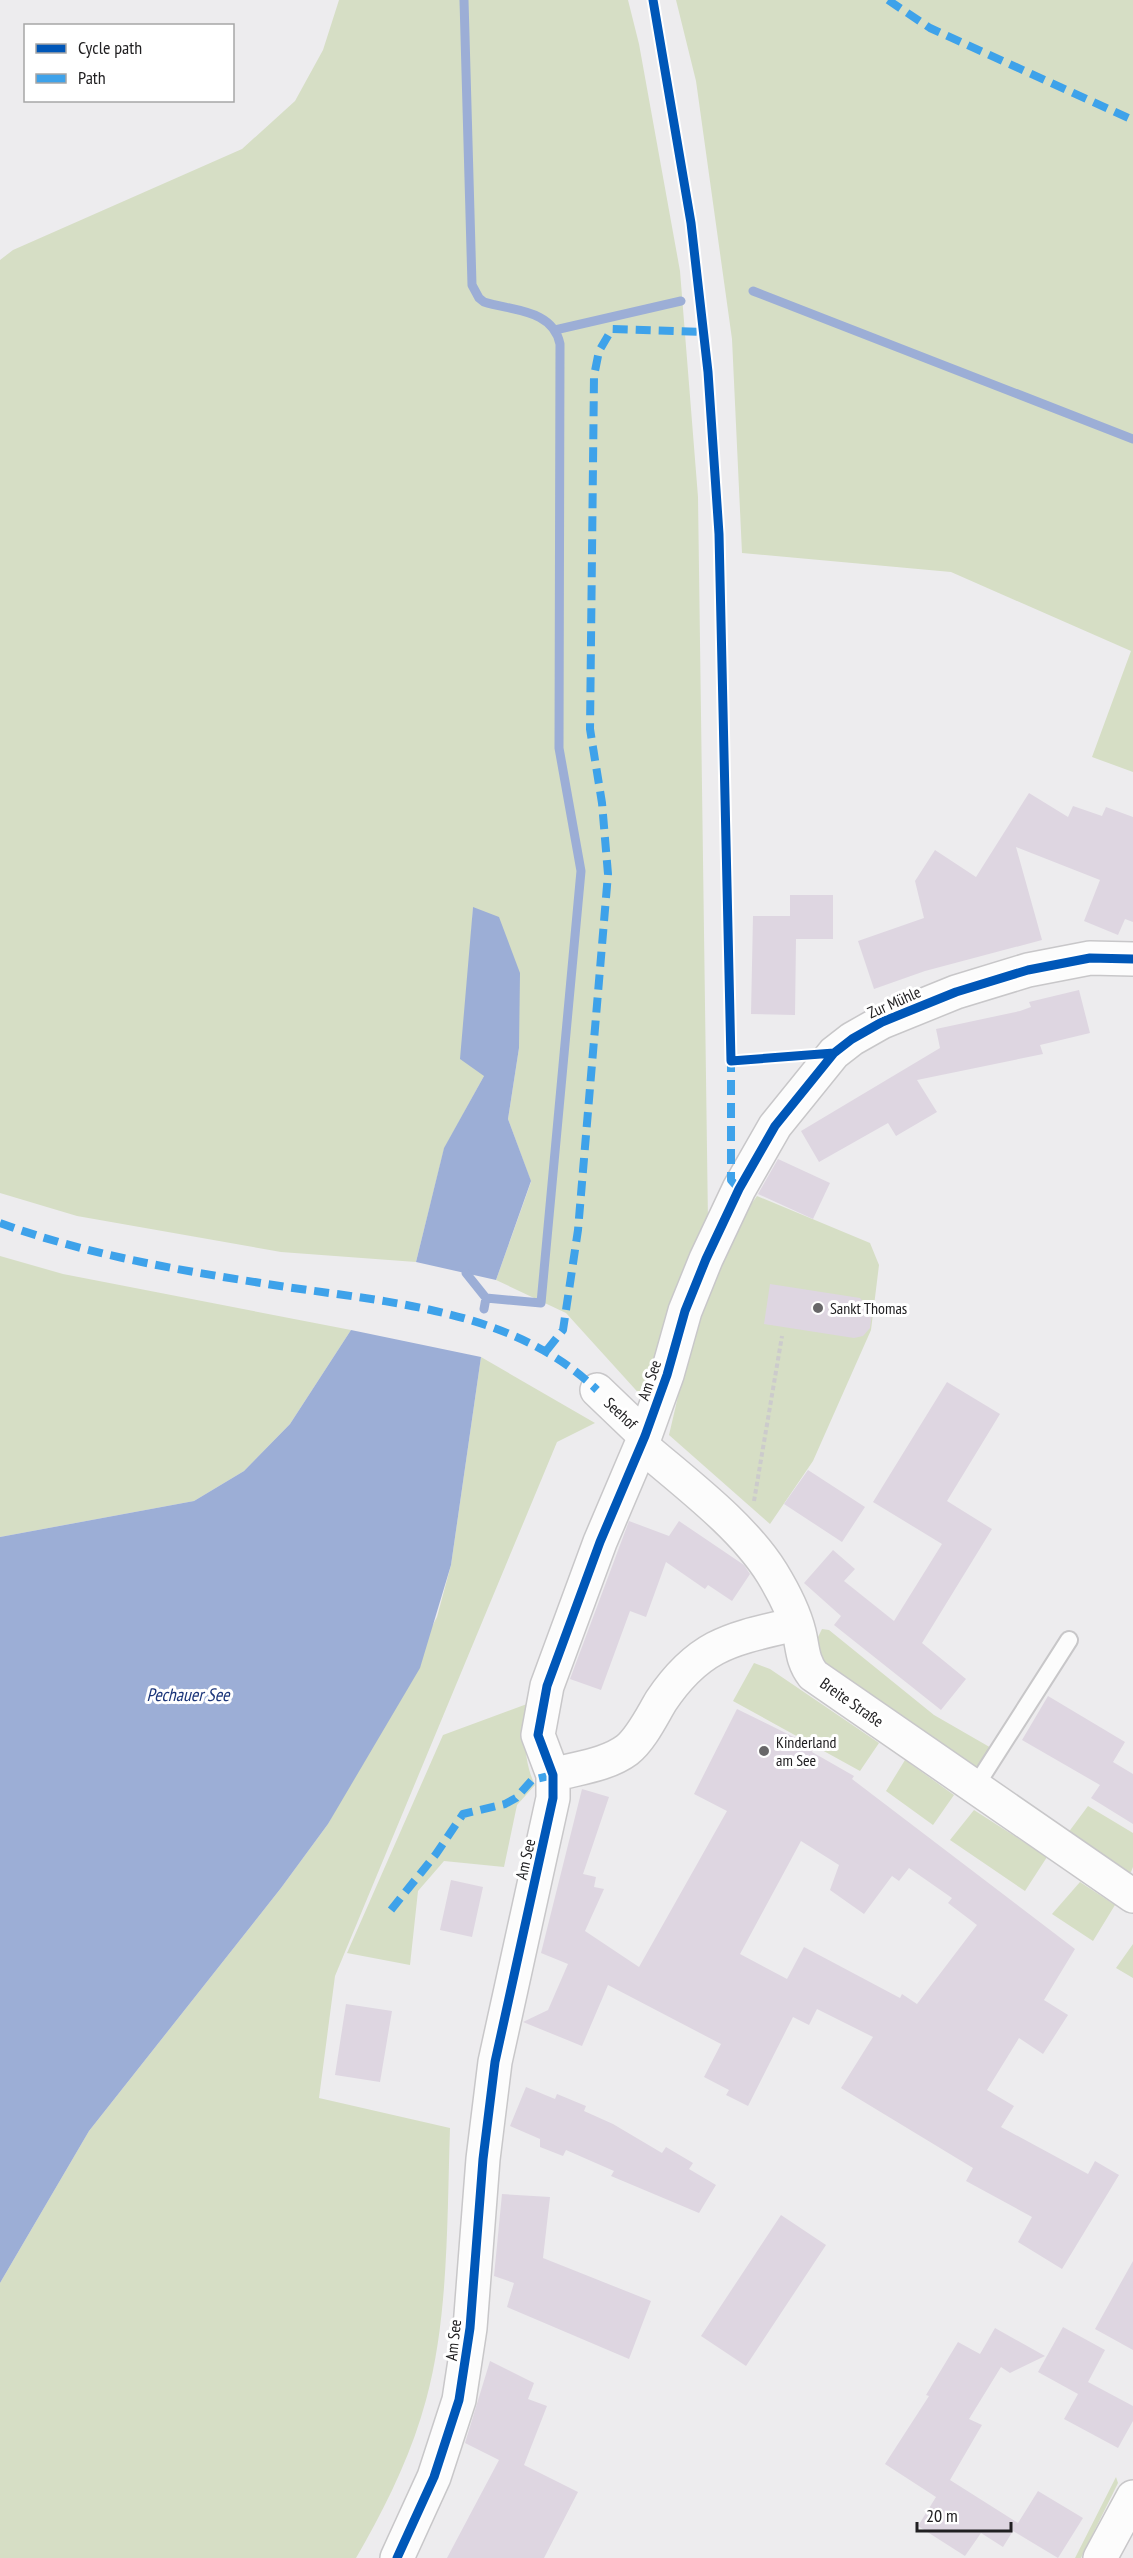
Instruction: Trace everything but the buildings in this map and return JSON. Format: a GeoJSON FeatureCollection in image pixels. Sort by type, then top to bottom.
{"type":"FeatureCollection","features":[{"type":"Feature","properties":{"kind":"street","name":"Zur Mühle"},"geometry":{"type":"LineString","coordinates":[[739,1189],[775,1126],[802,1090],[834,1053],[863,1032],[901,1014],[985,981],[1090,958],[1133,959]]}},
{"type":"Feature","properties":{"kind":"street","name":"Am See"},"geometry":{"type":"LineString","coordinates":[[397,2558],[434,2477],[461,2390],[470,2328],[483,2160],[495,2062],[552,1808],[553,1775],[538,1735],[542,1704],[600,1542],[643,1441],[695,1285],[739,1189]]}},
{"type":"Feature","properties":{"kind":"street","name":"Seehof"},"geometry":{"type":"LineString","coordinates":[[597,1390],[643,1441]]}},
{"type":"Feature","properties":{"kind":"street","name":"Breite Straße"},"geometry":{"type":"LineString","coordinates":[[643,1441],[737,1531],[772,1574],[796,1624],[803,1658],[813,1675],[1133,1896]]}},
{"type":"Feature","properties":{"kind":"street"},"geometry":{"type":"LineString","coordinates":[[553,1775],[610,1759],[627,1750],[675,1679],[704,1654],[734,1640],[796,1624]]}},
{"type":"Feature","properties":{"kind":"street"},"geometry":{"type":"LineString","coordinates":[[1100,2558],[1133,2498]]}},
{"type":"Feature","properties":{"kind":"lane"},"geometry":{"type":"LineString","coordinates":[[975,1787],[1069,1640]]}},
{"type":"Feature","properties":{"kind":"path"},"geometry":{"type":"LineString","coordinates":[[737,1531],[753,1503],[782,1336]]}},
{"type":"Feature","properties":{"kind":"green space"},"geometry":{"type":"Polygon","coordinates":[[[339,0],[628,0],[639,44],[680,271],[698,497],[708,1222],[672,1301],[644,1399],[566,1313],[496,1280],[531,1182],[508,1119],[519,1048],[473,907],[468,986],[484,1076],[444,1149],[416,1262],[281,1252],[77,1216],[0,1193],[0,260],[13,250],[242,149],[295,101],[323,50],[339,0]]]}},
{"type":"Feature","properties":{"kind":"green space"},"geometry":{"type":"Polygon","coordinates":[[[676,0],[1133,0],[1133,772],[1092,757],[1131,651],[951,572],[742,553],[732,339],[696,81],[676,0]]]}},
{"type":"Feature","properties":{"kind":"green space"},"geometry":{"type":"Polygon","coordinates":[[[757,1196],[870,1243],[879,1265],[871,1330],[813,1461],[770,1524],[669,1435],[692,1341],[711,1281],[739,1223],[757,1196]]]}},
{"type":"Feature","properties":{"kind":"green space"},"geometry":{"type":"Polygon","coordinates":[[[0,1256],[63,1274],[351,1330],[290,1424],[244,1471],[194,1501],[0,1537],[0,1256]]]}},
{"type":"Feature","properties":{"kind":"green space"},"geometry":{"type":"Polygon","coordinates":[[[481,1357],[595,1423],[557,1442],[335,1976],[319,2098],[450,2128],[446,2266],[439,2335],[426,2400],[405,2461],[387,2501],[356,2558],[0,2558],[0,2283],[89,2131],[281,1888],[328,1824],[437,1617],[451,1565],[481,1357]]]}},
{"type":"Feature","properties":{"kind":"green space"},"geometry":{"type":"Polygon","coordinates":[[[822,1629],[829,1630],[934,1715],[993,1749],[976,1774],[826,1670],[814,1645],[822,1629]]]}},
{"type":"Feature","properties":{"kind":"green space"},"geometry":{"type":"Polygon","coordinates":[[[754,1663],[770,1669],[879,1743],[860,1771],[733,1701],[754,1663]]]}},
{"type":"Feature","properties":{"kind":"green space"},"geometry":{"type":"Polygon","coordinates":[[[527,1704],[526,1756],[535,1785],[517,1805],[504,1867],[444,1861],[418,1891],[410,1965],[347,1953],[443,1735],[527,1704]]]}},
{"type":"Feature","properties":{"kind":"green space"},"geometry":{"type":"Polygon","coordinates":[[[905,1760],[954,1795],[933,1825],[886,1791],[905,1760]]]}},
{"type":"Feature","properties":{"kind":"green space"},"geometry":{"type":"Polygon","coordinates":[[[1088,1806],[1133,1833],[1131,1872],[1127,1872],[1068,1833],[1088,1806]]]}},
{"type":"Feature","properties":{"kind":"green space"},"geometry":{"type":"Polygon","coordinates":[[[974,1810],[1047,1857],[1025,1891],[950,1840],[974,1810]]]}},
{"type":"Feature","properties":{"kind":"green space"},"geometry":{"type":"Polygon","coordinates":[[[1080,1882],[1115,1905],[1093,1941],[1052,1914],[1080,1882]]]}},
{"type":"Feature","properties":{"kind":"green space"},"geometry":{"type":"Polygon","coordinates":[[[1133,1944],[1133,1978],[1116,1968],[1133,1944]]]}},
{"type":"Feature","properties":{"kind":"green space"},"geometry":{"type":"Polygon","coordinates":[[[1116,2477],[1118,2483],[1081,2558],[1075,2558],[1116,2477]]]}},
{"type":"Feature","properties":{"kind":"water"},"geometry":{"type":"Polygon","coordinates":[[[473,907],[499,917],[520,973],[519,1048],[508,1119],[531,1181],[496,1280],[416,1262],[444,1148],[484,1076],[460,1059],[473,907]]]}},
{"type":"Feature","properties":{"kind":"water","name":"Pechauer See"},"geometry":{"type":"Polygon","coordinates":[[[351,1330],[481,1357],[451,1565],[420,1668],[328,1824],[281,1888],[89,2131],[0,2283],[0,1537],[194,1501],[244,1471],[290,1424],[351,1330]]]}},
{"type":"Feature","properties":{"kind":"waterway"},"geometry":{"type":"LineString","coordinates":[[464,0],[472,285],[484,302],[530,313],[549,324],[560,344],[559,748],[581,871],[541,1303],[486,1298],[484,1309]]}},
{"type":"Feature","properties":{"kind":"waterway"},"geometry":{"type":"LineString","coordinates":[[753,291],[1133,439]]}},
{"type":"Feature","properties":{"kind":"waterway"},"geometry":{"type":"LineString","coordinates":[[555,330],[681,301]]}},
{"type":"Feature","properties":{"kind":"waterway"},"geometry":{"type":"LineString","coordinates":[[466,1273],[486,1298]]}},
{"type":"Feature","properties":{"kind":"marked path"},"geometry":{"type":"LineString","coordinates":[[888,0],[930,28],[1133,120]]}},
{"type":"Feature","properties":{"kind":"marked path"},"geometry":{"type":"LineString","coordinates":[[547,1350],[563,1330],[578,1230],[608,874],[602,803],[590,729],[594,376],[599,351],[612,329],[705,332]]}},
{"type":"Feature","properties":{"kind":"marked path"},"geometry":{"type":"LineString","coordinates":[[731,1057],[731,1180],[739,1189]]}},
{"type":"Feature","properties":{"kind":"marked path"},"geometry":{"type":"LineString","coordinates":[[0,1223],[96,1252],[162,1266],[394,1303],[482,1324],[523,1340],[562,1362],[597,1390]]}},
{"type":"Feature","properties":{"kind":"marked path"},"geometry":{"type":"LineString","coordinates":[[391,1910],[436,1854],[463,1814],[505,1804],[516,1798],[532,1780],[553,1775]]}},
{"type":"Feature","properties":{"kind":"cycle path"},"geometry":{"type":"LineString","coordinates":[[653,0],[691,223],[708,372],[719,534],[731,1061],[834,1053]]}},
{"type":"Feature","properties":{"kind":"cycle path"},"geometry":{"type":"LineString","coordinates":[[397,2558],[434,2477],[459,2400],[470,2328],[483,2159],[495,2062],[553,1798],[553,1775],[538,1735],[547,1686],[600,1542],[645,1436],[667,1375],[685,1311],[706,1259],[739,1189],[775,1126],[834,1053],[852,1039],[882,1022],[956,992],[1028,970],[1090,958],[1133,959]]}},
{"type":"Feature","properties":{"kind":"place","name":"Sankt Thomas"},"geometry":{"type":"Point","coordinates":[818,1308]}},
{"type":"Feature","properties":{"kind":"place","name":"Kinderland am See"},"geometry":{"type":"Point","coordinates":[764,1751]}}]}
